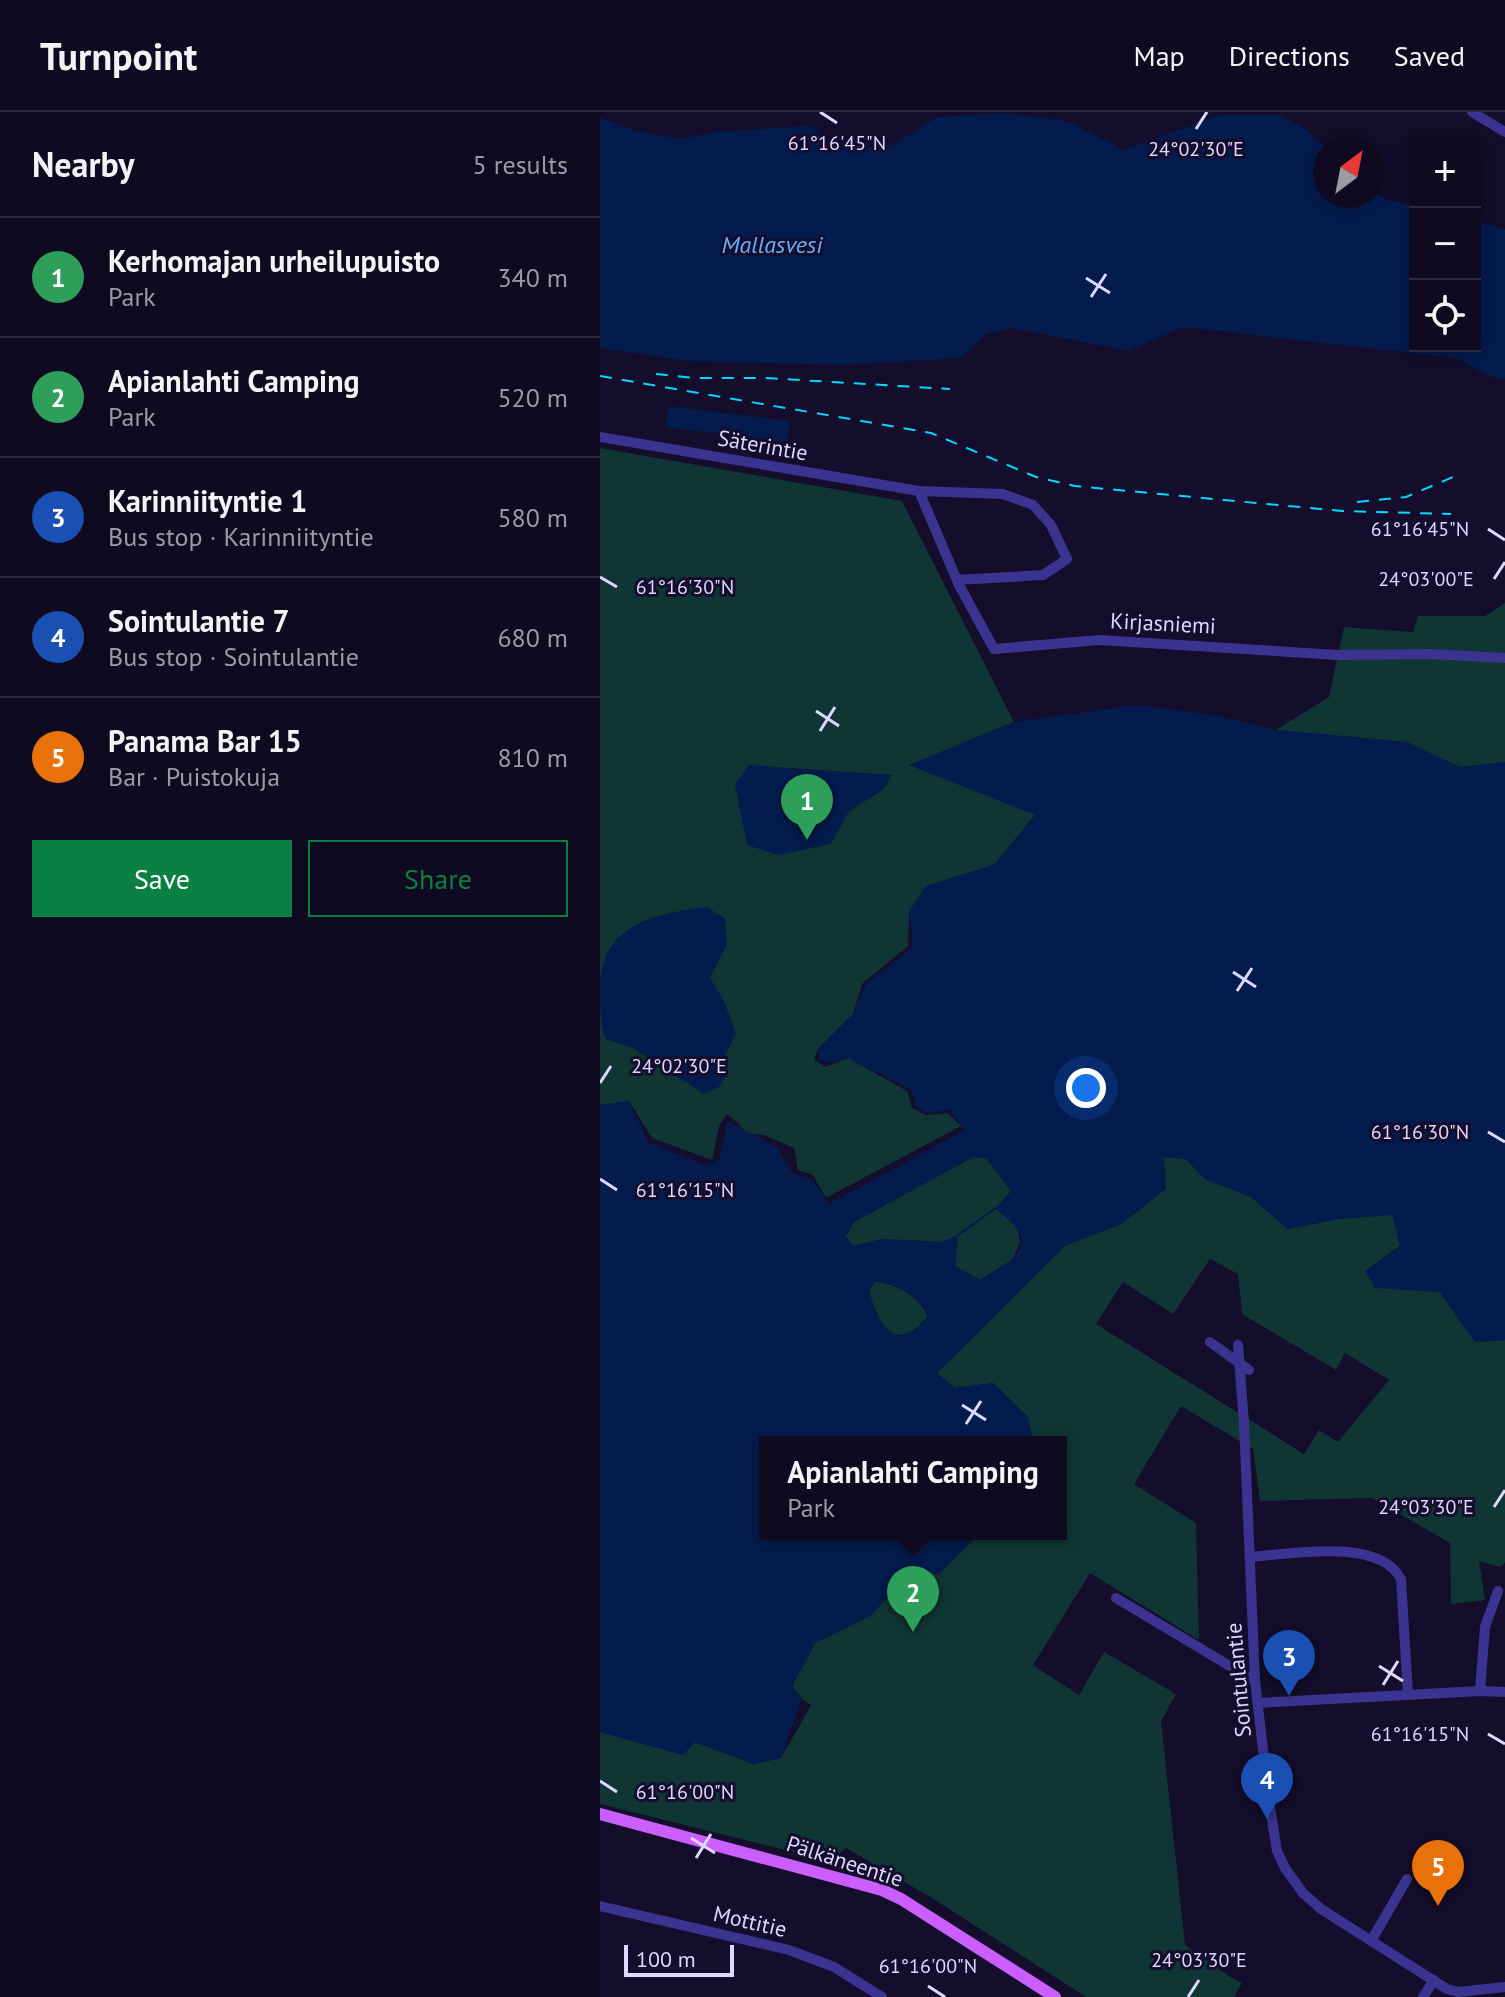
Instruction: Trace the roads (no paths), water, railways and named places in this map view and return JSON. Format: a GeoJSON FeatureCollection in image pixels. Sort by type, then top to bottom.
{"type":"FeatureCollection","features":[{"type":"Feature","properties":{"kind":"main road","name":"Pälkäneentie"},"geometry":{"type":"LineString","coordinates":[[600,1814],[882,1890],[1055,1997]]}},
{"type":"Feature","properties":{"kind":"street"},"geometry":{"type":"LineString","coordinates":[[1472,112],[1505,132]]}},
{"type":"Feature","properties":{"kind":"street","name":"Säterintie"},"geometry":{"type":"LineString","coordinates":[[600,437],[919,491],[1003,494],[1033,505],[1051,525],[1067,559],[1043,575],[957,580]]}},
{"type":"Feature","properties":{"kind":"street","name":"Kirjasniemi"},"geometry":{"type":"LineString","coordinates":[[919,491],[957,580],[994,649],[1099,640],[1338,655],[1430,654],[1505,658]]}},
{"type":"Feature","properties":{"kind":"street"},"geometry":{"type":"LineString","coordinates":[[1210,1342],[1249,1370]]}},
{"type":"Feature","properties":{"kind":"street","name":"Sointulantie"},"geometry":{"type":"LineString","coordinates":[[1238,1345],[1255,1681],[1277,1851],[1303,1893],[1321,1909],[1434,1980],[1458,1992],[1505,1987]]}},
{"type":"Feature","properties":{"kind":"street"},"geometry":{"type":"LineString","coordinates":[[1250,1557],[1351,1551],[1378,1558],[1393,1567],[1401,1579],[1408,1695]]}},
{"type":"Feature","properties":{"kind":"street"},"geometry":{"type":"LineString","coordinates":[[1480,1691],[1485,1627],[1498,1591]]}},
{"type":"Feature","properties":{"kind":"street"},"geometry":{"type":"LineString","coordinates":[[1116,1598],[1255,1681]]}},
{"type":"Feature","properties":{"kind":"street"},"geometry":{"type":"LineString","coordinates":[[1258,1703],[1505,1692]]}},
{"type":"Feature","properties":{"kind":"street"},"geometry":{"type":"LineString","coordinates":[[1371,1941],[1407,1879]]}},
{"type":"Feature","properties":{"kind":"street","name":"Mottitie"},"geometry":{"type":"LineString","coordinates":[[600,1906],[789,1950],[834,1967],[882,1997]]}},
{"type":"Feature","properties":{"kind":"street"},"geometry":{"type":"LineString","coordinates":[[1423,1997],[1434,1980]]}},
{"type":"Feature","properties":{"kind":"water","name":"Mallasvesi"},"geometry":{"type":"Polygon","coordinates":[[[1005,113],[1068,121],[1125,150],[1219,115],[1279,115],[1313,136],[1313,208],[1385,208],[1385,199],[1409,205],[1409,352],[1481,352],[1481,223],[1505,229],[1505,379],[1491,377],[1456,358],[1183,327],[1129,351],[1011,328],[987,334],[960,358],[841,365],[690,361],[600,348],[600,117],[636,131],[681,139],[714,132],[810,126],[841,149],[893,145],[937,117],[1005,113]]]}},
{"type":"Feature","properties":{"kind":"water"},"geometry":{"type":"Polygon","coordinates":[[[668,406],[790,421],[787,442],[665,427],[668,406]]]}},
{"type":"Feature","properties":{"kind":"water"},"geometry":{"type":"Polygon","coordinates":[[[1136,705],[1213,715],[1276,730],[1407,742],[1460,767],[1505,762],[1505,1340],[1475,1342],[1440,1292],[1375,1288],[1365,1271],[1400,1246],[1392,1215],[1338,1219],[1288,1229],[1251,1197],[1205,1179],[1186,1159],[1164,1157],[1166,1189],[1121,1224],[1066,1245],[937,1373],[955,1388],[993,1383],[1028,1417],[1032,1436],[759,1436],[759,1540],[973,1540],[940,1573],[907,1576],[870,1616],[815,1643],[792,1686],[802,1699],[781,1758],[754,1764],[695,1742],[683,1755],[600,1732],[600,1105],[629,1101],[648,1142],[706,1166],[719,1160],[728,1121],[777,1147],[792,1173],[812,1179],[829,1204],[965,1130],[949,1110],[926,1113],[916,1106],[912,1090],[848,1058],[828,1063],[819,1060],[818,1049],[853,1014],[867,983],[913,947],[909,912],[926,886],[994,865],[1035,815],[909,765],[1014,722],[1136,705]],[[973,1157],[854,1222],[846,1236],[853,1246],[883,1239],[942,1242],[958,1235],[955,1266],[979,1280],[1001,1268],[1015,1256],[1021,1242],[1012,1223],[996,1208],[1011,1191],[987,1159],[973,1157]],[[875,1281],[869,1292],[884,1326],[898,1335],[906,1334],[928,1316],[919,1302],[891,1285],[875,1281]]]}},
{"type":"Feature","properties":{"kind":"water"},"geometry":{"type":"Polygon","coordinates":[[[749,765],[892,775],[883,790],[849,811],[831,844],[778,855],[747,845],[735,784],[749,765]]]}},
{"type":"Feature","properties":{"kind":"water"},"geometry":{"type":"Polygon","coordinates":[[[707,907],[725,919],[727,944],[710,978],[724,1001],[736,1033],[721,1064],[726,1076],[719,1087],[704,1094],[633,1048],[606,1039],[601,1022],[600,991],[602,969],[619,937],[649,919],[707,907]]]}},
{"type":"Feature","properties":{"kind":"waterway"},"geometry":{"type":"LineString","coordinates":[[958,1235],[996,1208]]}},
{"type":"Feature","properties":{"kind":"railway"},"geometry":{"type":"LineString","coordinates":[[656,374],[950,389]]}},
{"type":"Feature","properties":{"kind":"railway"},"geometry":{"type":"LineString","coordinates":[[600,376],[931,433],[1036,477],[1075,486],[1342,511],[1451,514]]}},
{"type":"Feature","properties":{"kind":"railway"},"geometry":{"type":"LineString","coordinates":[[1357,502],[1406,497],[1453,477]]}},
{"type":"Feature","properties":{"kind":"place","name":"Kerhomajan urheilupuisto"},"geometry":{"type":"Point","coordinates":[807,840]}},
{"type":"Feature","properties":{"kind":"place","name":"Apianlahti Camping"},"geometry":{"type":"Point","coordinates":[913,1632]}},
{"type":"Feature","properties":{"kind":"place","name":"Karinniityntie 1"},"geometry":{"type":"Point","coordinates":[1289,1696]}},
{"type":"Feature","properties":{"kind":"place","name":"Sointulantie 7"},"geometry":{"type":"Point","coordinates":[1267,1819]}},
{"type":"Feature","properties":{"kind":"place","name":"Panama Bar 15"},"geometry":{"type":"Point","coordinates":[1438,1906]}}]}
